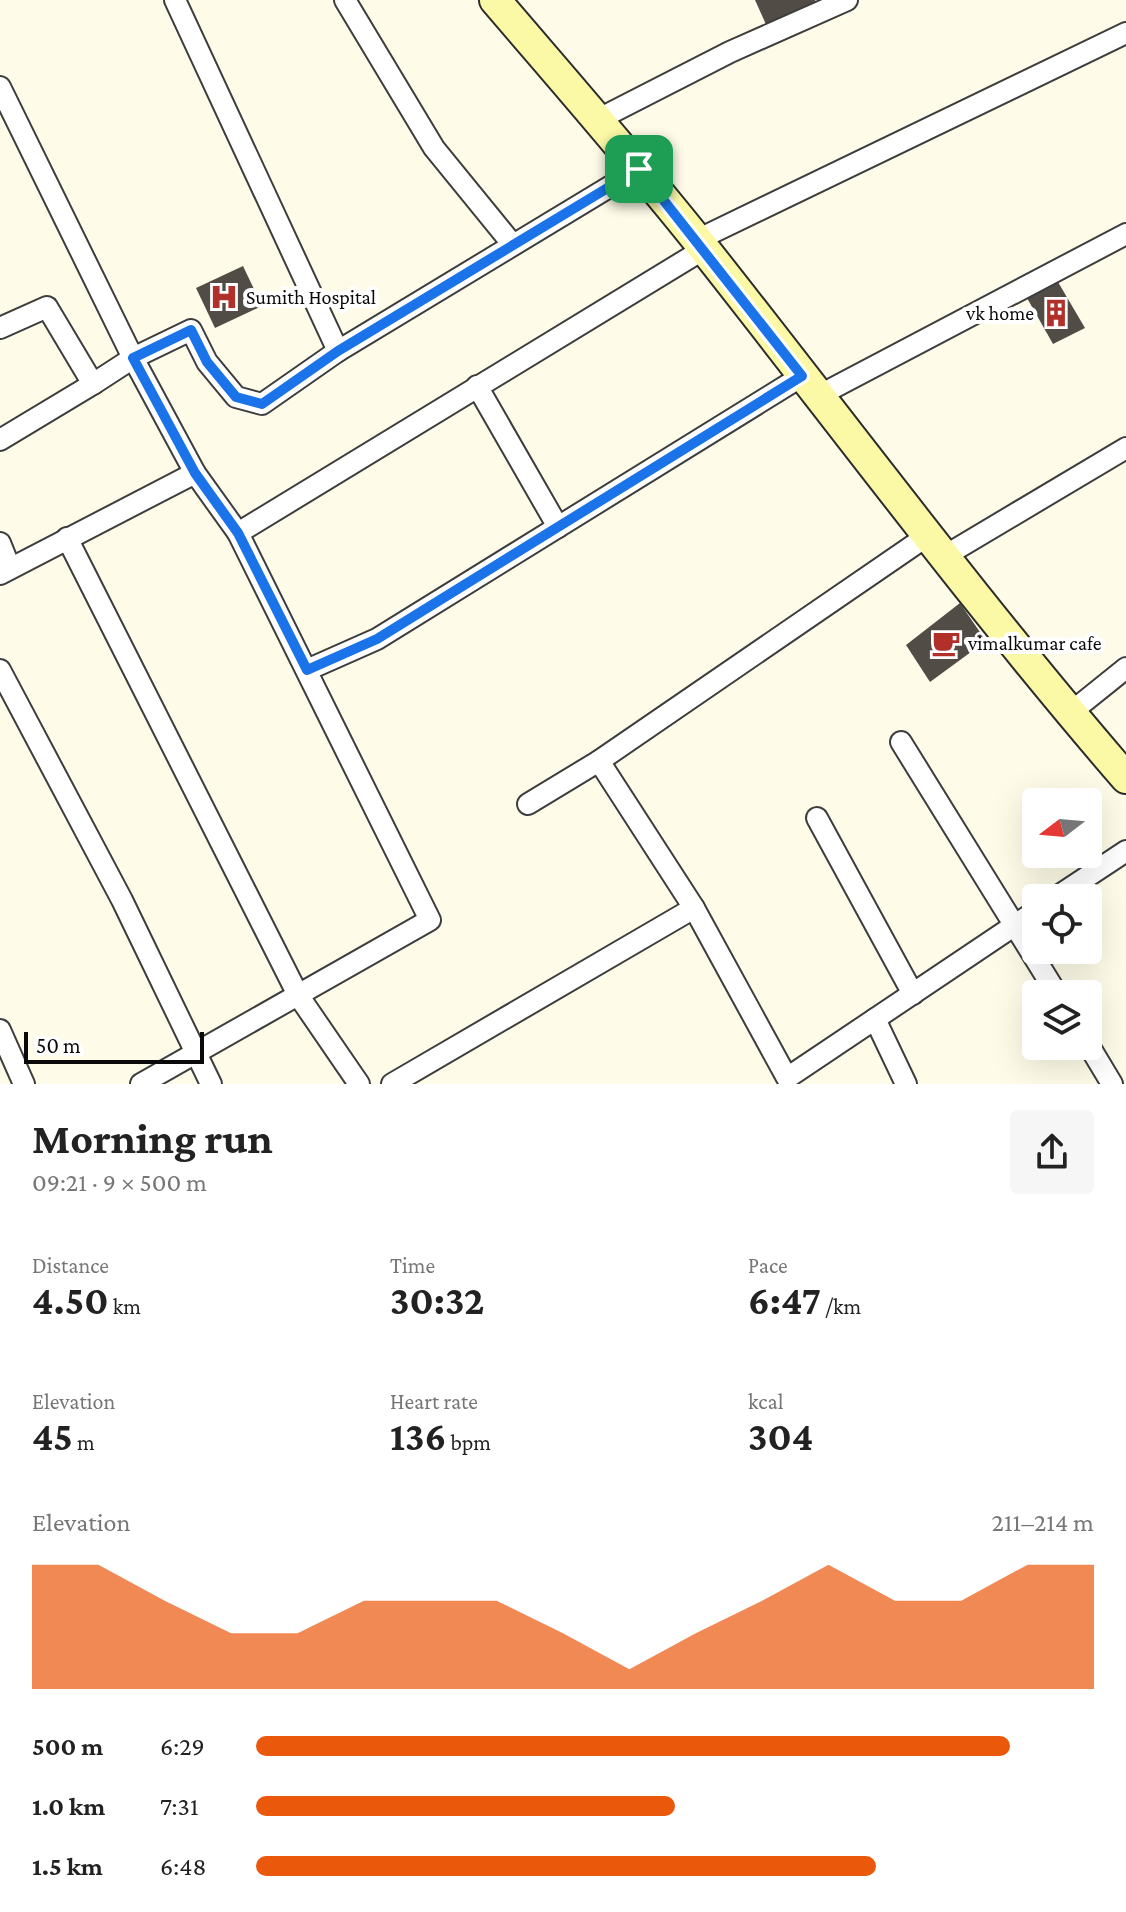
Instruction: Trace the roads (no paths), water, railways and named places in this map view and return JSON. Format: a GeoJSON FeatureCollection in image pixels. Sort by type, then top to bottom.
{"type":"FeatureCollection","features":[{"type":"Feature","properties":{"kind":"main road"},"geometry":{"type":"LineString","coordinates":[[495,0],[701,245],[935,547],[1126,778]]}},
{"type":"Feature","properties":{"kind":"street"},"geometry":{"type":"LineString","coordinates":[[175,0],[338,351]]}},
{"type":"Feature","properties":{"kind":"street"},"geometry":{"type":"LineString","coordinates":[[345,0],[434,148],[513,245]]}},
{"type":"Feature","properties":{"kind":"street"},"geometry":{"type":"LineString","coordinates":[[597,120],[730,52],[847,0]]}},
{"type":"Feature","properties":{"kind":"street"},"geometry":{"type":"LineString","coordinates":[[238,533],[701,245],[1126,33]]}},
{"type":"Feature","properties":{"kind":"street"},"geometry":{"type":"LineString","coordinates":[[0,87],[133,358],[195,473],[238,533],[430,920],[141,1084]]}},
{"type":"Feature","properties":{"kind":"street"},"geometry":{"type":"LineString","coordinates":[[0,440],[133,358],[191,330],[207,362],[236,397],[262,404],[338,351],[639,169]]}},
{"type":"Feature","properties":{"kind":"street"},"geometry":{"type":"LineString","coordinates":[[307,670],[377,639],[558,527],[810,386],[1126,234]]}},
{"type":"Feature","properties":{"kind":"street"},"geometry":{"type":"LineString","coordinates":[[0,328],[47,307],[93,384]]}},
{"type":"Feature","properties":{"kind":"street"},"geometry":{"type":"LineString","coordinates":[[477,386],[558,527]]}},
{"type":"Feature","properties":{"kind":"street"},"geometry":{"type":"LineString","coordinates":[[528,804],[935,547],[1126,448]]}},
{"type":"Feature","properties":{"kind":"street"},"geometry":{"type":"LineString","coordinates":[[0,543],[5,571],[195,473]]}},
{"type":"Feature","properties":{"kind":"street"},"geometry":{"type":"LineString","coordinates":[[67,538],[298,995],[359,1084]]}},
{"type":"Feature","properties":{"kind":"street"},"geometry":{"type":"LineString","coordinates":[[1070,713],[1126,668]]}},
{"type":"Feature","properties":{"kind":"street"},"geometry":{"type":"LineString","coordinates":[[0,670],[122,900],[211,1084]]}},
{"type":"Feature","properties":{"kind":"street"},"geometry":{"type":"LineString","coordinates":[[901,742],[1048,980]]}},
{"type":"Feature","properties":{"kind":"street"},"geometry":{"type":"LineString","coordinates":[[599,761],[694,908],[782,1082],[1022,920]]}},
{"type":"Feature","properties":{"kind":"street"},"geometry":{"type":"LineString","coordinates":[[817,818],[913,994]]}},
{"type":"Feature","properties":{"kind":"street"},"geometry":{"type":"LineString","coordinates":[[1076,884],[1126,851]]}},
{"type":"Feature","properties":{"kind":"street"},"geometry":{"type":"LineString","coordinates":[[392,1084],[694,908]]}},
{"type":"Feature","properties":{"kind":"street"},"geometry":{"type":"LineString","coordinates":[[875,1019],[906,1084]]}},
{"type":"Feature","properties":{"kind":"street"},"geometry":{"type":"LineString","coordinates":[[0,1030],[24,1084]]}},
{"type":"Feature","properties":{"kind":"street"},"geometry":{"type":"LineString","coordinates":[[1098,1060],[1112,1084]]}},
{"type":"Feature","properties":{"kind":"place","name":"Sumith Hospital"},"geometry":{"type":"Point","coordinates":[224,297]}},
{"type":"Feature","properties":{"kind":"place","name":"vk home"},"geometry":{"type":"Point","coordinates":[1056,313]}},
{"type":"Feature","properties":{"kind":"place","name":"vimalkumar cafe"},"geometry":{"type":"Point","coordinates":[946,643]}}]}
